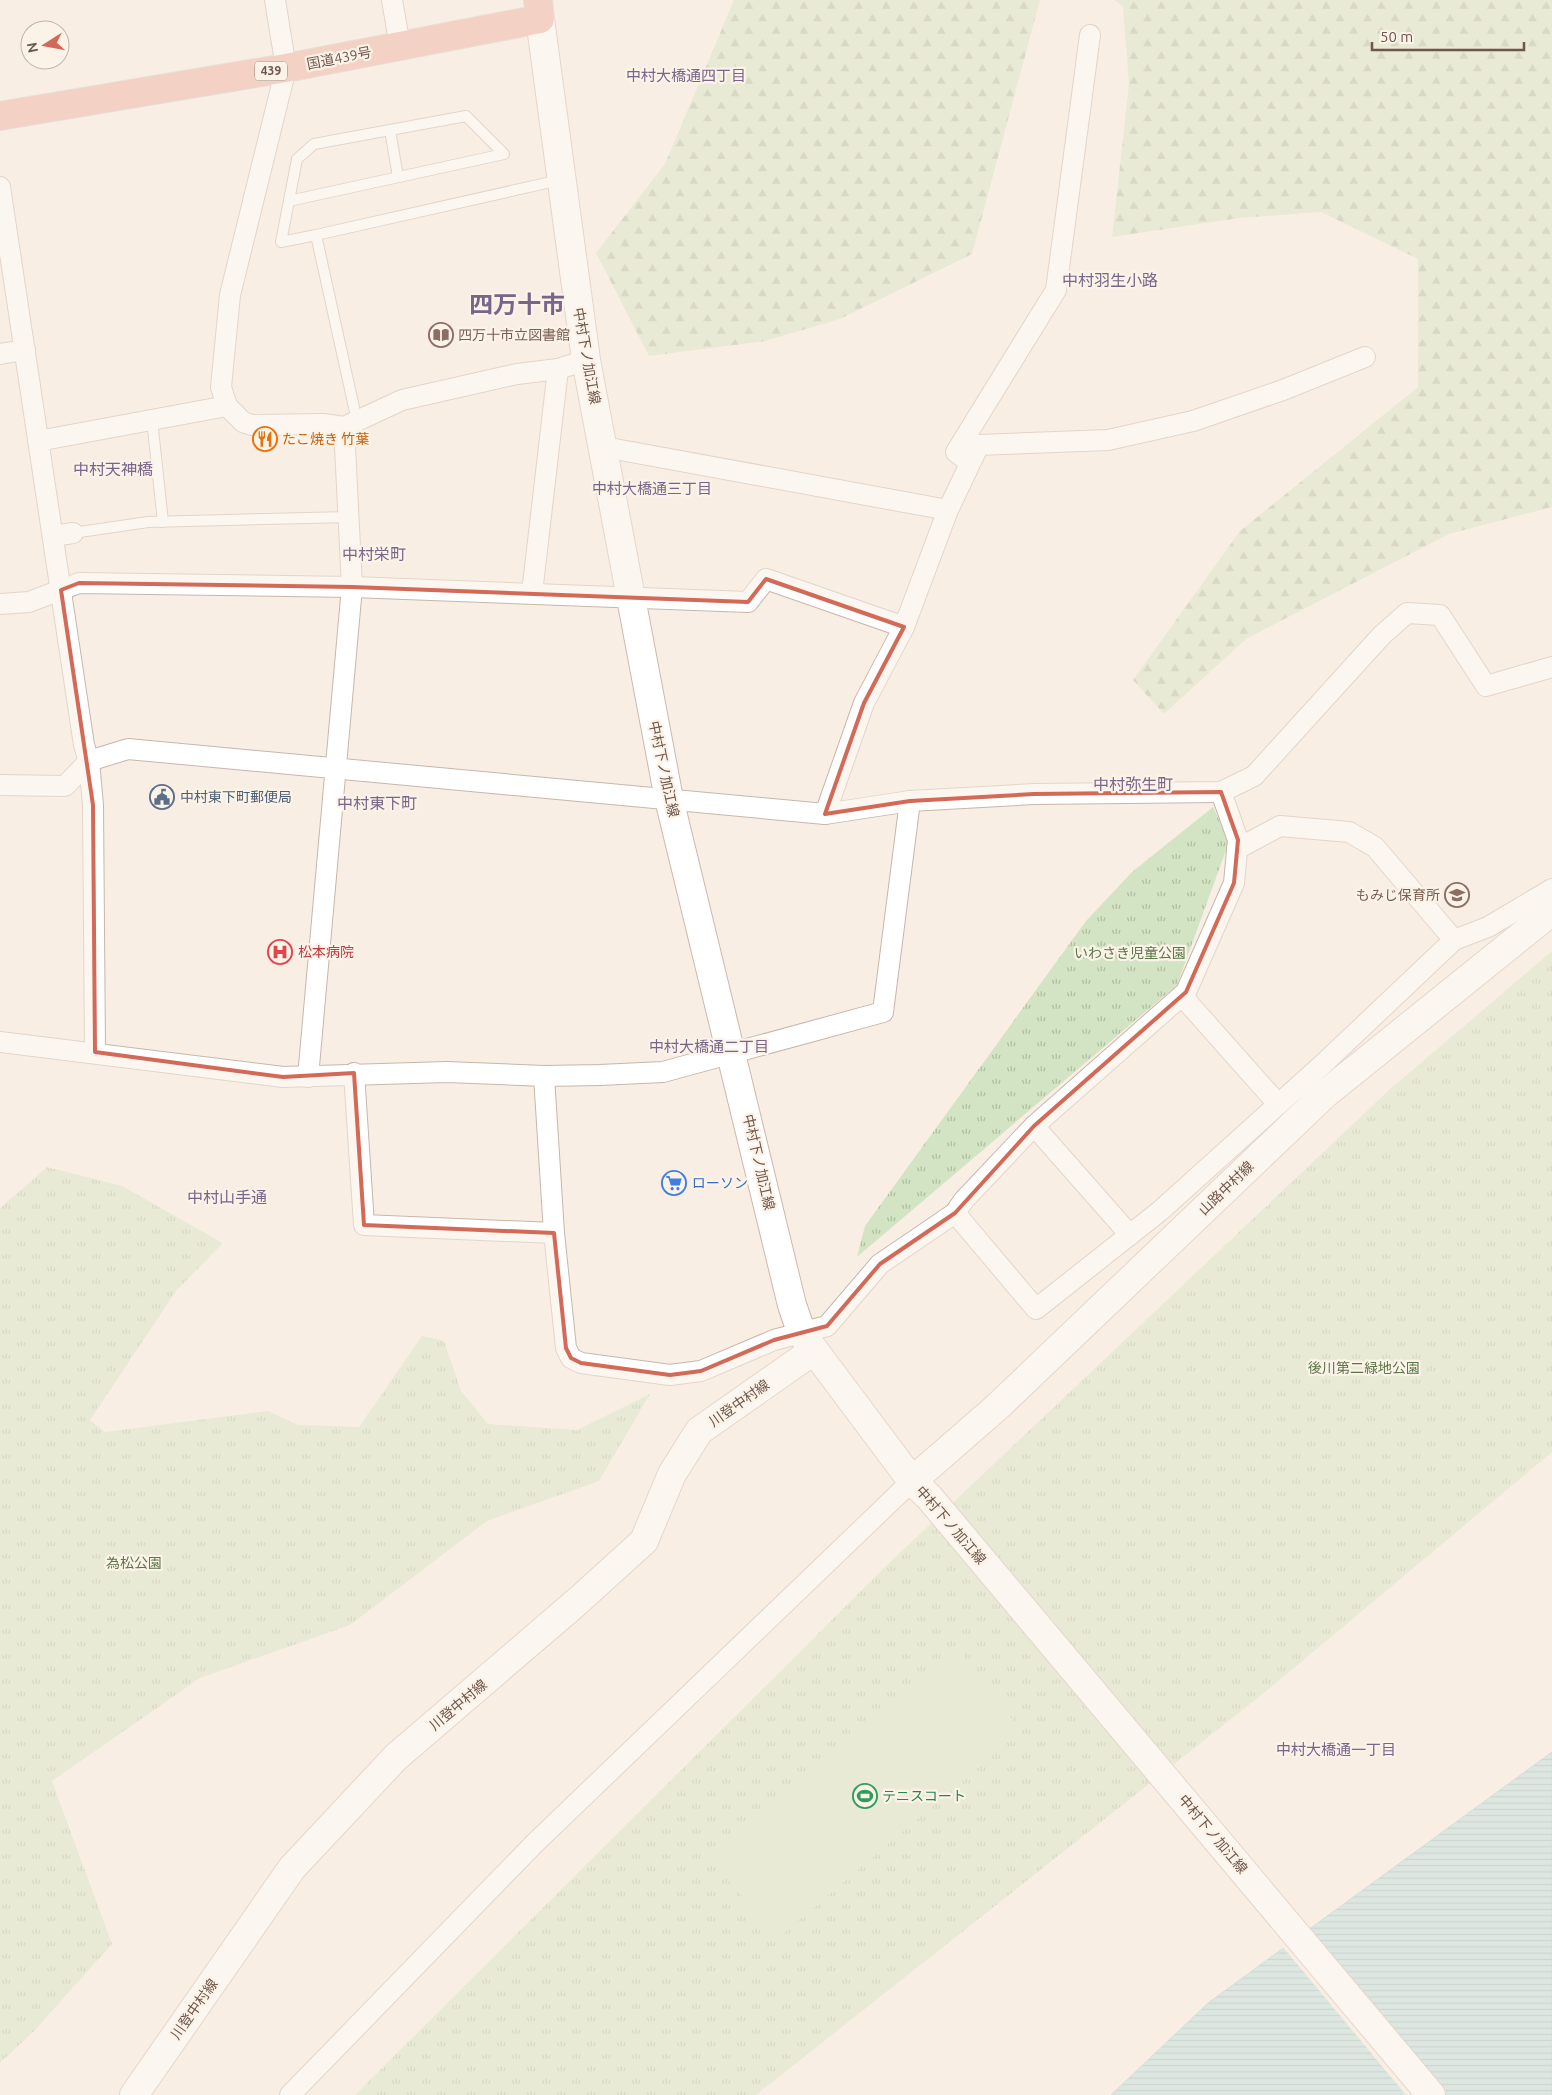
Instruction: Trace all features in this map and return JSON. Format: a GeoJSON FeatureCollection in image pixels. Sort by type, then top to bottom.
{"type":"FeatureCollection","features":[{"type":"Feature","properties":{"kind":"highway","name":"国道439号"},"geometry":{"type":"LineString","coordinates":[[0,116],[286,68],[400,46],[539,10]]}},
{"type":"Feature","properties":{"kind":"main road","name":"中村下ノ加江線"},"geometry":{"type":"LineString","coordinates":[[539,10],[586,360],[669,798],[733,1054],[790,1295],[807,1343],[921,1489],[1431,2095]]}},
{"type":"Feature","properties":{"kind":"main road","name":"山路中村線"},"geometry":{"type":"LineString","coordinates":[[921,1489],[996,1408],[1325,1094],[1552,911]]}},
{"type":"Feature","properties":{"kind":"main road","name":"川登中村線"},"geometry":{"type":"LineString","coordinates":[[134,2095],[292,1868],[396,1757],[579,1600],[644,1541],[672,1474],[700,1431],[807,1343]]}},
{"type":"Feature","properties":{"kind":"street"},"geometry":{"type":"LineString","coordinates":[[275,0],[286,68],[230,295],[221,387],[227,406],[243,422],[252,425],[350,424],[402,400],[516,374],[558,369],[586,360]]}},
{"type":"Feature","properties":{"kind":"street"},"geometry":{"type":"LineString","coordinates":[[392,0],[400,46]]}},
{"type":"Feature","properties":{"kind":"street"},"geometry":{"type":"LineString","coordinates":[[969,462],[956,452],[1056,290],[1090,35]]}},
{"type":"Feature","properties":{"kind":"street"},"geometry":{"type":"LineString","coordinates":[[0,187],[84,745],[89,761],[93,805],[96,1052]]}},
{"type":"Feature","properties":{"kind":"street"},"geometry":{"type":"LineString","coordinates":[[0,354],[25,350]]}},
{"type":"Feature","properties":{"kind":"street"},"geometry":{"type":"LineString","coordinates":[[825,814],[864,703],[904,628],[948,510],[978,446],[1108,440],[1193,421],[1283,390],[1365,357]]}},
{"type":"Feature","properties":{"kind":"street"},"geometry":{"type":"LineString","coordinates":[[532,593],[558,369]]}},
{"type":"Feature","properties":{"kind":"street"},"geometry":{"type":"LineString","coordinates":[[38,441],[227,406]]}},
{"type":"Feature","properties":{"kind":"street"},"geometry":{"type":"LineString","coordinates":[[308,1077],[352,587],[350,424]]}},
{"type":"Feature","properties":{"kind":"street"},"geometry":{"type":"LineString","coordinates":[[604,447],[948,510]]}},
{"type":"Feature","properties":{"kind":"street"},"geometry":{"type":"LineString","coordinates":[[53,536],[73,533]]}},
{"type":"Feature","properties":{"kind":"street"},"geometry":{"type":"LineString","coordinates":[[0,604],[29,602],[79,583],[352,587],[748,602],[766,579],[904,628]]}},
{"type":"Feature","properties":{"kind":"street"},"geometry":{"type":"LineString","coordinates":[[0,784],[65,786],[89,761],[128,749],[825,814],[910,801],[1034,794],[1221,792],[1254,776],[1382,635],[1407,613],[1440,615],[1486,686],[1552,667]]}},
{"type":"Feature","properties":{"kind":"street"},"geometry":{"type":"LineString","coordinates":[[544,1076],[554,1233],[566,1348],[571,1358],[581,1363],[670,1375],[701,1371],[774,1340],[807,1343],[827,1326],[880,1264],[955,1213],[964,1200],[1034,1126],[1186,992],[1234,884],[1238,840],[1221,792]]}},
{"type":"Feature","properties":{"kind":"street"},"geometry":{"type":"LineString","coordinates":[[0,1042],[96,1052],[283,1077],[447,1072],[544,1076],[663,1072],[733,1054],[883,1012],[910,801]]}},
{"type":"Feature","properties":{"kind":"street"},"geometry":{"type":"LineString","coordinates":[[1237,850],[1280,826],[1349,832],[1374,848],[1454,940]]}},
{"type":"Feature","properties":{"kind":"street"},"geometry":{"type":"LineString","coordinates":[[955,1213],[1036,1309],[1160,1211],[1454,940],[1488,927],[1552,889]]}},
{"type":"Feature","properties":{"kind":"street"},"geometry":{"type":"LineString","coordinates":[[1182,996],[1278,1104]]}},
{"type":"Feature","properties":{"kind":"street"},"geometry":{"type":"LineString","coordinates":[[354,1074],[364,1225],[554,1233]]}},
{"type":"Feature","properties":{"kind":"street"},"geometry":{"type":"LineString","coordinates":[[1034,1126],[1130,1235]]}},
{"type":"Feature","properties":{"kind":"street"},"geometry":{"type":"LineString","coordinates":[[290,2095],[535,1843],[921,1489]]}},
{"type":"Feature","properties":{"kind":"lane"},"geometry":{"type":"LineString","coordinates":[[289,201],[504,154],[466,116],[314,144],[297,159],[281,242],[561,180]]}},
{"type":"Feature","properties":{"kind":"lane"},"geometry":{"type":"LineString","coordinates":[[390,130],[398,177]]}},
{"type":"Feature","properties":{"kind":"lane"},"geometry":{"type":"LineString","coordinates":[[316,235],[350,424]]}},
{"type":"Feature","properties":{"kind":"lane"},"geometry":{"type":"LineString","coordinates":[[152,420],[163,522]]}},
{"type":"Feature","properties":{"kind":"lane"},"geometry":{"type":"LineString","coordinates":[[73,533],[148,522],[350,517]]}},
{"type":"Feature","properties":{"kind":"highlighted area"},"geometry":{"type":"Polygon","coordinates":[[[766,579],[904,627],[864,703],[825,814],[910,801],[1034,794],[1221,792],[1238,840],[1234,883],[1186,992],[1034,1126],[955,1213],[880,1264],[827,1326],[774,1340],[701,1371],[670,1375],[581,1363],[571,1358],[566,1348],[554,1233],[364,1225],[354,1073],[283,1077],[95,1052],[93,805],[61,590],[79,583],[352,587],[748,602],[766,579]]]}},
{"type":"Feature","properties":{"kind":"green space"},"geometry":{"type":"Polygon","coordinates":[[[734,0],[1040,0],[972,254],[840,319],[765,341],[649,356],[596,253],[665,164],[734,0]]]}},
{"type":"Feature","properties":{"kind":"green space"},"geometry":{"type":"Polygon","coordinates":[[[1115,0],[1552,0],[1552,507],[1449,534],[1246,639],[1164,714],[1133,680],[1240,531],[1418,387],[1418,259],[1321,212],[1239,218],[1112,237],[1129,84],[1123,7],[1115,0]]]}},
{"type":"Feature","properties":{"kind":"green space","name":"いわさき児童公園"},"geometry":{"type":"Polygon","coordinates":[[[1213,807],[1229,842],[1177,985],[857,1257],[865,1226],[1086,921],[1132,872],[1213,807]]]}},
{"type":"Feature","properties":{"kind":"green space","name":"後川第二緑地公園"},"geometry":{"type":"Polygon","coordinates":[[[1552,951],[1552,1452],[1264,1693],[756,2095],[355,2095],[886,1566],[1389,1090],[1552,951]]]}},
{"type":"Feature","properties":{"kind":"green space","name":"為松公園"},"geometry":{"type":"Polygon","coordinates":[[[47,1167],[122,1186],[223,1243],[176,1291],[90,1420],[105,1432],[268,1411],[298,1425],[359,1427],[422,1336],[444,1341],[461,1391],[488,1424],[577,1430],[650,1394],[599,1481],[487,1521],[350,1625],[200,1678],[52,1781],[112,1944],[34,2031],[0,2063],[0,1208],[47,1167]]]}},
{"type":"Feature","properties":{"kind":"green space","name":"テニスコート"},"geometry":{"type":"Polygon","coordinates":[[[956,1645],[1021,1731],[778,1938],[711,1860],[956,1645]]]}},
{"type":"Feature","properties":{"kind":"water"},"geometry":{"type":"Polygon","coordinates":[[[1552,1752],[1552,2095],[1111,2095],[1208,2003],[1552,1752]]]}},
{"type":"Feature","properties":{"kind":"pier"},"geometry":{"type":"Polygon","coordinates":[[[1307,1928],[1445,2095],[1406,2095],[1282,1946],[1307,1928]]]}},
{"type":"Feature","properties":{"kind":"place","name":"四万十市立図書館"},"geometry":{"type":"Point","coordinates":[441,335]}},
{"type":"Feature","properties":{"kind":"place","name":"たこ焼き 竹葉"},"geometry":{"type":"Point","coordinates":[265,439]}},
{"type":"Feature","properties":{"kind":"place","name":"中村東下町郵便局"},"geometry":{"type":"Point","coordinates":[162,797]}},
{"type":"Feature","properties":{"kind":"place","name":"もみじ保育所"},"geometry":{"type":"Point","coordinates":[1457,895]}},
{"type":"Feature","properties":{"kind":"place","name":"松本病院"},"geometry":{"type":"Point","coordinates":[280,952]}},
{"type":"Feature","properties":{"kind":"place","name":"ローソン"},"geometry":{"type":"Point","coordinates":[674,1183]}},
{"type":"Feature","properties":{"kind":"place","name":"テニスコート"},"geometry":{"type":"Point","coordinates":[865,1796]}},
{"type":"Feature","properties":{"kind":"district","name":"中村大橋通四丁目"},"geometry":{"type":"Point","coordinates":[686,76]}},
{"type":"Feature","properties":{"kind":"district","name":"中村羽生小路"},"geometry":{"type":"Point","coordinates":[1110,280]}},
{"type":"Feature","properties":{"kind":"district","name":"四万十市"},"geometry":{"type":"Point","coordinates":[517,305]}},
{"type":"Feature","properties":{"kind":"district","name":"中村天神橋"},"geometry":{"type":"Point","coordinates":[113,469]}},
{"type":"Feature","properties":{"kind":"district","name":"中村大橋通三丁目"},"geometry":{"type":"Point","coordinates":[652,489]}},
{"type":"Feature","properties":{"kind":"district","name":"中村栄町"},"geometry":{"type":"Point","coordinates":[374,554]}},
{"type":"Feature","properties":{"kind":"district","name":"中村弥生町"},"geometry":{"type":"Point","coordinates":[1133,784]}},
{"type":"Feature","properties":{"kind":"district","name":"中村東下町"},"geometry":{"type":"Point","coordinates":[377,803]}},
{"type":"Feature","properties":{"kind":"district","name":"中村大橋通二丁目"},"geometry":{"type":"Point","coordinates":[709,1047]}},
{"type":"Feature","properties":{"kind":"district","name":"中村山手通"},"geometry":{"type":"Point","coordinates":[227,1197]}},
{"type":"Feature","properties":{"kind":"district","name":"中村大橋通一丁目"},"geometry":{"type":"Point","coordinates":[1336,1750]}}]}
